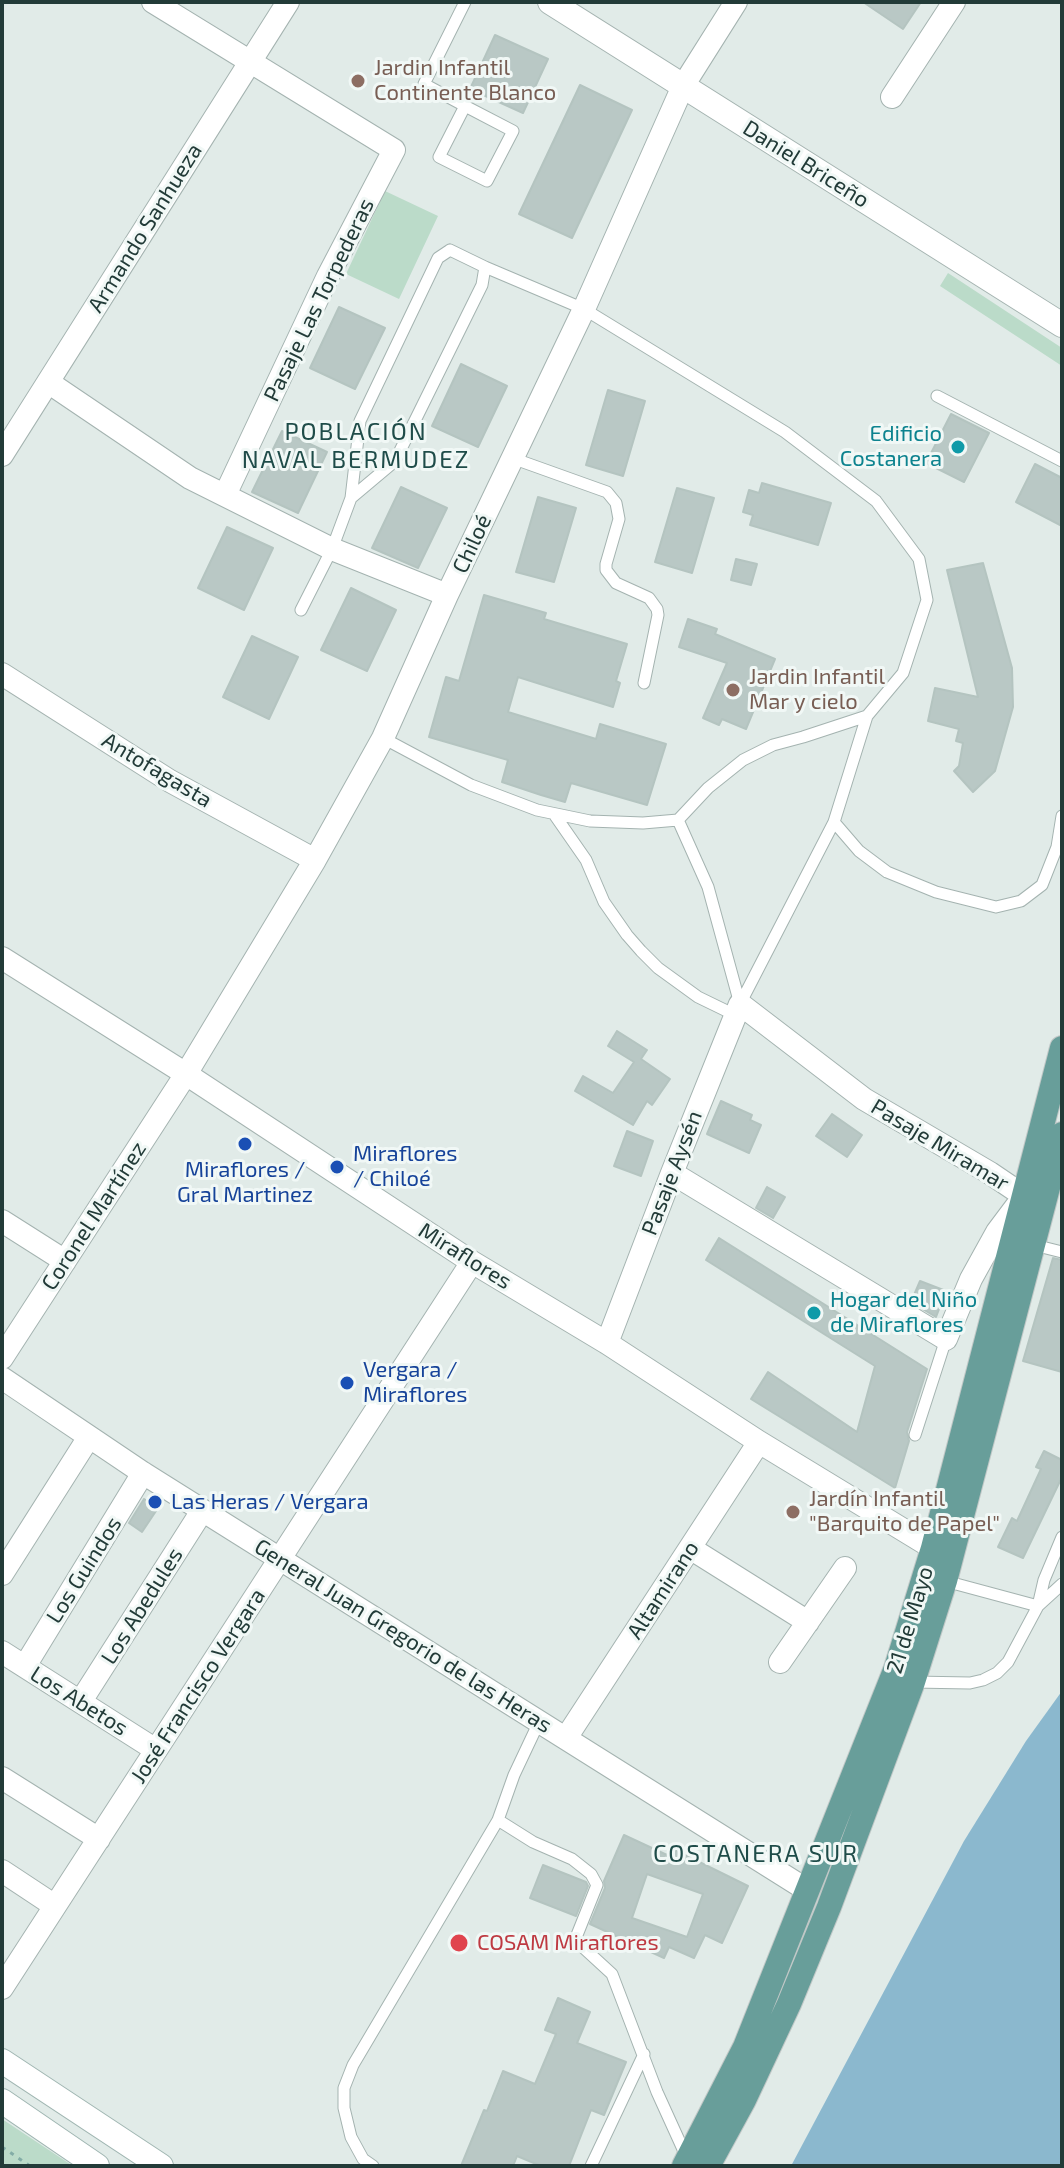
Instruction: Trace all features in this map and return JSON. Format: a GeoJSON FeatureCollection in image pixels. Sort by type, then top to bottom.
{"type":"FeatureCollection","features":[{"type":"Feature","properties":{"kind":"main road","name":"21 de Mayo"},"geometry":{"type":"LineString","coordinates":[[693,2164],[776,1972],[896,1668],[933,1548],[1062,1048]]}},
{"type":"Feature","properties":{"kind":"main road","name":"21 de Mayo"},"geometry":{"type":"LineString","coordinates":[[693,2164],[744,2100],[789,2004],[829,1907],[913,1682],[945,1581],[1062,1134]]}},
{"type":"Feature","properties":{"kind":"street"},"geometry":{"type":"LineString","coordinates":[[153,2],[249,63]]}},
{"type":"Feature","properties":{"kind":"street","name":"Armando Sanhueza"},"geometry":{"type":"LineString","coordinates":[[2,455],[288,2]]}},
{"type":"Feature","properties":{"kind":"street","name":"Daniel Briceño"},"geometry":{"type":"LineString","coordinates":[[550,2],[1062,325]]}},
{"type":"Feature","properties":{"kind":"street","name":"Chiloé"},"geometry":{"type":"LineString","coordinates":[[186,1074],[315,860],[383,738],[447,595],[584,309],[683,86],[736,2]]}},
{"type":"Feature","properties":{"kind":"street"},"geometry":{"type":"LineString","coordinates":[[892,97],[954,2]]}},
{"type":"Feature","properties":{"kind":"street","name":"Pasaje Las Torpederas"},"geometry":{"type":"LineString","coordinates":[[225,495],[328,276],[394,150],[249,63]]}},
{"type":"Feature","properties":{"kind":"street"},"geometry":{"type":"LineString","coordinates":[[48,382],[190,478],[332,549],[447,595]]}},
{"type":"Feature","properties":{"kind":"street","name":"Antofagasta"},"geometry":{"type":"LineString","coordinates":[[2,674],[170,781],[315,860]]}},
{"type":"Feature","properties":{"kind":"street","name":"Miraflores"},"geometry":{"type":"LineString","coordinates":[[2,958],[186,1074],[472,1262],[933,1548]]}},
{"type":"Feature","properties":{"kind":"street","name":"Pasaje Aysén"},"geometry":{"type":"LineString","coordinates":[[607,1343],[738,1009]]}},
{"type":"Feature","properties":{"kind":"street","name":"Pasaje Miramar"},"geometry":{"type":"LineString","coordinates":[[738,1009],[864,1099],[1024,1196],[997,1232],[971,1279],[946,1339]]}},
{"type":"Feature","properties":{"kind":"street","name":"Coronel Martínez"},"geometry":{"type":"LineString","coordinates":[[2,1358],[186,1074]]}},
{"type":"Feature","properties":{"kind":"street"},"geometry":{"type":"LineString","coordinates":[[672,1173],[946,1339]]}},
{"type":"Feature","properties":{"kind":"street"},"geometry":{"type":"LineString","coordinates":[[2,1221],[65,1261]]}},
{"type":"Feature","properties":{"kind":"street","name":"José Francisco Vergara"},"geometry":{"type":"LineString","coordinates":[[2,1988],[9,1962],[55,1906],[472,1262]]}},
{"type":"Feature","properties":{"kind":"street","name":"General Juan Gregorio de las Heras"},"geometry":{"type":"LineString","coordinates":[[2,1378],[202,1511],[807,1890]]}},
{"type":"Feature","properties":{"kind":"street"},"geometry":{"type":"LineString","coordinates":[[2,1574],[89,1437]]}},
{"type":"Feature","properties":{"kind":"street","name":"Altamirano"},"geometry":{"type":"LineString","coordinates":[[566,1738],[759,1442]]}},
{"type":"Feature","properties":{"kind":"street","name":"Los Guindos"},"geometry":{"type":"LineString","coordinates":[[25,1666],[143,1473]]}},
{"type":"Feature","properties":{"kind":"street","name":"Los Abedules"},"geometry":{"type":"LineString","coordinates":[[81,1701],[202,1511]]}},
{"type":"Feature","properties":{"kind":"street"},"geometry":{"type":"LineString","coordinates":[[690,1548],[808,1622]]}},
{"type":"Feature","properties":{"kind":"street"},"geometry":{"type":"LineString","coordinates":[[780,1662],[845,1568]]}},
{"type":"Feature","properties":{"kind":"street","name":"Los Abetos"},"geometry":{"type":"LineString","coordinates":[[2,1652],[156,1750]]}},
{"type":"Feature","properties":{"kind":"street"},"geometry":{"type":"LineString","coordinates":[[2,1778],[99,1839]]}},
{"type":"Feature","properties":{"kind":"street"},"geometry":{"type":"LineString","coordinates":[[2,1871],[55,1906]]}},
{"type":"Feature","properties":{"kind":"street"},"geometry":{"type":"LineString","coordinates":[[2,2061],[161,2166]]}},
{"type":"Feature","properties":{"kind":"street"},"geometry":{"type":"LineString","coordinates":[[2,2101],[97,2166]]}},
{"type":"Feature","properties":{"kind":"lane"},"geometry":{"type":"LineString","coordinates":[[465,2],[424,84],[513,131],[487,181],[439,157],[465,106]]}},
{"type":"Feature","properties":{"kind":"lane"},"geometry":{"type":"LineString","coordinates":[[301,610],[332,549],[351,498],[360,421],[438,258],[450,250],[584,309],[785,432],[876,501],[919,559],[927,600],[903,673],[867,716],[834,822],[738,1009]]}},
{"type":"Feature","properties":{"kind":"lane"},"geometry":{"type":"LineString","coordinates":[[351,498],[395,461],[482,285],[485,267]]}},
{"type":"Feature","properties":{"kind":"lane"},"geometry":{"type":"LineString","coordinates":[[937,396],[1062,461]]}},
{"type":"Feature","properties":{"kind":"lane"},"geometry":{"type":"LineString","coordinates":[[512,458],[607,492],[616,503],[619,519],[606,570],[616,583],[649,598],[658,615],[644,683]]}},
{"type":"Feature","properties":{"kind":"lane"},"geometry":{"type":"LineString","coordinates":[[383,738],[471,785],[537,810],[603,821],[643,823],[678,820],[708,788],[743,760],[773,745],[867,716]]}},
{"type":"Feature","properties":{"kind":"lane"},"geometry":{"type":"LineString","coordinates":[[554,814],[586,860],[604,902],[641,951],[658,968],[698,997],[738,1009]]}},
{"type":"Feature","properties":{"kind":"lane"},"geometry":{"type":"LineString","coordinates":[[834,822],[859,851],[887,872],[936,892],[996,907],[1021,901],[1042,885],[1057,847],[1062,816]]}},
{"type":"Feature","properties":{"kind":"lane"},"geometry":{"type":"LineString","coordinates":[[678,820],[708,887],[738,1009]]}},
{"type":"Feature","properties":{"kind":"lane"},"geometry":{"type":"LineString","coordinates":[[1034,1245],[1062,1252]]}},
{"type":"Feature","properties":{"kind":"lane"},"geometry":{"type":"LineString","coordinates":[[915,1435],[946,1339]]}},
{"type":"Feature","properties":{"kind":"lane"},"geometry":{"type":"LineString","coordinates":[[913,1682],[970,1683],[997,1673],[1008,1662],[1038,1606],[1044,1580],[1062,1537]]}},
{"type":"Feature","properties":{"kind":"lane"},"geometry":{"type":"LineString","coordinates":[[945,1581],[1038,1606]]}},
{"type":"Feature","properties":{"kind":"lane"},"geometry":{"type":"LineString","coordinates":[[1038,1606],[1062,1584]]}},
{"type":"Feature","properties":{"kind":"lane"},"geometry":{"type":"LineString","coordinates":[[373,2166],[363,2159],[351,2137],[344,2108],[344,2088],[353,2065],[498,1820],[514,1775],[539,1722]]}},
{"type":"Feature","properties":{"kind":"lane"},"geometry":{"type":"LineString","coordinates":[[498,1820],[533,1842],[572,1859],[591,1874],[597,1885],[575,1940],[612,1974],[657,2092],[693,2164]]}},
{"type":"Feature","properties":{"kind":"lane"},"geometry":{"type":"LineString","coordinates":[[591,2166],[644,2054]]}},
{"type":"Feature","properties":{"kind":"path"},"geometry":{"type":"LineString","coordinates":[[2,2147],[30,2166]]}},
{"type":"Feature","properties":{"kind":"green space"},"geometry":{"type":"Polygon","coordinates":[[[385,191],[438,216],[399,299],[346,274],[385,191]]]}},
{"type":"Feature","properties":{"kind":"green space"},"geometry":{"type":"Polygon","coordinates":[[[948,273],[1062,348],[1062,366],[940,286],[948,273]]]}},
{"type":"Feature","properties":{"kind":"green space"},"geometry":{"type":"Polygon","coordinates":[[[2,2119],[73,2166],[2,2166],[2,2119]]]}},
{"type":"Feature","properties":{"kind":"water"},"geometry":{"type":"Polygon","coordinates":[[[1062,1691],[1062,2166],[791,2166],[964,1841],[1026,1741],[1062,1691]]]}},
{"type":"Feature","properties":{"kind":"building"},"geometry":{"type":"Polygon","coordinates":[[[863,2],[921,2],[903,29],[863,2]]]}},
{"type":"Feature","properties":{"kind":"building"},"geometry":{"type":"Polygon","coordinates":[[[495,35],[548,59],[523,113],[470,89],[495,35]]]}},
{"type":"Feature","properties":{"kind":"building"},"geometry":{"type":"Polygon","coordinates":[[[580,85],[632,110],[572,238],[519,214],[580,85]]]}},
{"type":"Feature","properties":{"kind":"building"},"geometry":{"type":"Polygon","coordinates":[[[339,307],[385,328],[355,389],[310,368],[339,307]]]}},
{"type":"Feature","properties":{"kind":"building"},"geometry":{"type":"Polygon","coordinates":[[[461,364],[507,386],[478,447],[432,426],[461,364]]]}},
{"type":"Feature","properties":{"kind":"building"},"geometry":{"type":"Polygon","coordinates":[[[608,390],[645,401],[623,476],[586,465],[608,390]]]}},
{"type":"Feature","properties":{"kind":"building","name":"Edificio Costanera"},"geometry":{"type":"Polygon","coordinates":[[[951,414],[989,433],[964,482],[926,463],[951,414]]]}},
{"type":"Feature","properties":{"kind":"building"},"geometry":{"type":"Polygon","coordinates":[[[282,431],[327,452],[298,513],[252,492],[282,431]]]}},
{"type":"Feature","properties":{"kind":"building"},"geometry":{"type":"Polygon","coordinates":[[[1035,464],[1062,478],[1062,526],[1016,502],[1035,464]]]}},
{"type":"Feature","properties":{"kind":"building"},"geometry":{"type":"Polygon","coordinates":[[[762,483],[831,503],[818,545],[750,525],[753,515],[743,512],[749,490],[759,493],[762,483]]]}},
{"type":"Feature","properties":{"kind":"building"},"geometry":{"type":"Polygon","coordinates":[[[401,487],[447,508],[418,568],[372,548],[401,487]]]}},
{"type":"Feature","properties":{"kind":"building"},"geometry":{"type":"Polygon","coordinates":[[[677,488],[714,498],[692,573],[655,562],[677,488]]]}},
{"type":"Feature","properties":{"kind":"building"},"geometry":{"type":"Polygon","coordinates":[[[538,497],[576,508],[554,582],[516,572],[538,497]]]}},
{"type":"Feature","properties":{"kind":"building"},"geometry":{"type":"Polygon","coordinates":[[[227,527],[273,548],[244,610],[198,588],[227,527]]]}},
{"type":"Feature","properties":{"kind":"building"},"geometry":{"type":"Polygon","coordinates":[[[736,559],[757,564],[751,585],[731,580],[736,559]]]}},
{"type":"Feature","properties":{"kind":"building"},"geometry":{"type":"Polygon","coordinates":[[[983,563],[1012,668],[1013,707],[995,771],[973,792],[954,771],[959,766],[963,743],[956,741],[959,729],[928,721],[935,688],[978,697],[947,570],[983,563]]]}},
{"type":"Feature","properties":{"kind":"building"},"geometry":{"type":"Polygon","coordinates":[[[351,588],[396,610],[367,671],[321,650],[351,588]]]}},
{"type":"Feature","properties":{"kind":"building"},"geometry":{"type":"Polygon","coordinates":[[[484,595],[546,613],[544,619],[627,644],[616,681],[620,683],[613,707],[518,677],[508,712],[596,739],[600,724],[666,744],[647,805],[571,783],[565,802],[541,795],[502,782],[508,760],[429,737],[446,677],[459,681],[484,595]]]}},
{"type":"Feature","properties":{"kind":"building"},"geometry":{"type":"Polygon","coordinates":[[[688,619],[717,629],[715,634],[775,659],[746,729],[722,719],[719,725],[703,718],[727,663],[679,647],[688,619]]]}},
{"type":"Feature","properties":{"kind":"building"},"geometry":{"type":"Polygon","coordinates":[[[252,636],[298,657],[269,719],[223,697],[252,636]]]}},
{"type":"Feature","properties":{"kind":"building"},"geometry":{"type":"Polygon","coordinates":[[[617,1031],[647,1050],[641,1059],[670,1079],[652,1105],[647,1101],[633,1125],[575,1091],[583,1076],[613,1093],[634,1062],[608,1046],[617,1031]]]}},
{"type":"Feature","properties":{"kind":"building"},"geometry":{"type":"Polygon","coordinates":[[[721,1101],[752,1115],[750,1120],[761,1125],[749,1153],[707,1134],[721,1101]]]}},
{"type":"Feature","properties":{"kind":"building"},"geometry":{"type":"Polygon","coordinates":[[[832,1114],[862,1135],[847,1157],[816,1136],[832,1114]]]}},
{"type":"Feature","properties":{"kind":"building"},"geometry":{"type":"Polygon","coordinates":[[[627,1131],[653,1141],[641,1176],[614,1166],[627,1131]]]}},
{"type":"Feature","properties":{"kind":"building"},"geometry":{"type":"Polygon","coordinates":[[[767,1187],[785,1197],[773,1218],[756,1208],[767,1187]]]}},
{"type":"Feature","properties":{"kind":"building","name":"Hogar del Niño de Miraflores"},"geometry":{"type":"Polygon","coordinates":[[[719,1238],[927,1369],[907,1432],[909,1441],[895,1488],[751,1399],[768,1372],[857,1432],[875,1366],[706,1260],[719,1238]]]}},
{"type":"Feature","properties":{"kind":"building"},"geometry":{"type":"Polygon","coordinates":[[[1053,1258],[1062,1260],[1062,1372],[1023,1361],[1053,1258]]]}},
{"type":"Feature","properties":{"kind":"building"},"geometry":{"type":"Polygon","coordinates":[[[920,1281],[946,1291],[936,1317],[911,1302],[920,1281]]]}},
{"type":"Feature","properties":{"kind":"building"},"geometry":{"type":"Polygon","coordinates":[[[1044,1451],[1062,1460],[1062,1477],[1023,1558],[998,1547],[1012,1518],[1017,1521],[1041,1469],[1036,1467],[1044,1451]]]}},
{"type":"Feature","properties":{"kind":"building"},"geometry":{"type":"Polygon","coordinates":[[[144,1499],[158,1508],[142,1532],[129,1523],[144,1499]]]}},
{"type":"Feature","properties":{"kind":"building"},"geometry":{"type":"Polygon","coordinates":[[[624,1835],[667,1855],[671,1848],[748,1886],[722,1943],[705,1935],[694,1958],[669,1947],[664,1958],[590,1924],[605,1888],[604,1881],[624,1835]],[[647,1874],[632,1918],[687,1937],[703,1894],[647,1874]]]}},
{"type":"Feature","properties":{"kind":"building"},"geometry":{"type":"Polygon","coordinates":[[[543,1865],[586,1882],[588,1886],[576,1916],[530,1898],[543,1865]]]}},
{"type":"Feature","properties":{"kind":"building"},"geometry":{"type":"Polygon","coordinates":[[[558,1998],[590,2012],[577,2043],[626,2062],[604,2115],[591,2110],[569,2166],[541,2166],[517,2156],[513,2166],[461,2166],[503,2071],[535,2084],[556,2034],[545,2030],[558,1998]]]}},
{"type":"Feature","properties":{"kind":"place","name":"Jardin Infantil Continente Blanco"},"geometry":{"type":"Point","coordinates":[358,81]}},
{"type":"Feature","properties":{"kind":"place","name":"Edificio Costanera"},"geometry":{"type":"Point","coordinates":[958,447]}},
{"type":"Feature","properties":{"kind":"place","name":"Jardin Infantil Mar y cielo"},"geometry":{"type":"Point","coordinates":[733,690]}},
{"type":"Feature","properties":{"kind":"place","name":"Miraflores / Gral Martinez"},"geometry":{"type":"Point","coordinates":[245,1144]}},
{"type":"Feature","properties":{"kind":"place","name":"Miraflores / Chiloé"},"geometry":{"type":"Point","coordinates":[337,1167]}},
{"type":"Feature","properties":{"kind":"place","name":"Hogar del Niño de Miraflores"},"geometry":{"type":"Point","coordinates":[814,1313]}},
{"type":"Feature","properties":{"kind":"place","name":"Vergara / Miraflores"},"geometry":{"type":"Point","coordinates":[347,1383]}},
{"type":"Feature","properties":{"kind":"place","name":"Las Heras / Vergara"},"geometry":{"type":"Point","coordinates":[155,1502]}},
{"type":"Feature","properties":{"kind":"place","name":"Jardín Infantil \"Barquito de Papel\""},"geometry":{"type":"Point","coordinates":[793,1512]}},
{"type":"Feature","properties":{"kind":"place","name":"COSAM Miraflores"},"geometry":{"type":"Point","coordinates":[459,1943]}},
{"type":"Feature","properties":{"kind":"district","name":"POBLACIÓN NAVAL BERMUDEZ"},"geometry":{"type":"Point","coordinates":[356,446]}},
{"type":"Feature","properties":{"kind":"district","name":"COSTANERA SUR"},"geometry":{"type":"Point","coordinates":[756,1854]}}]}
